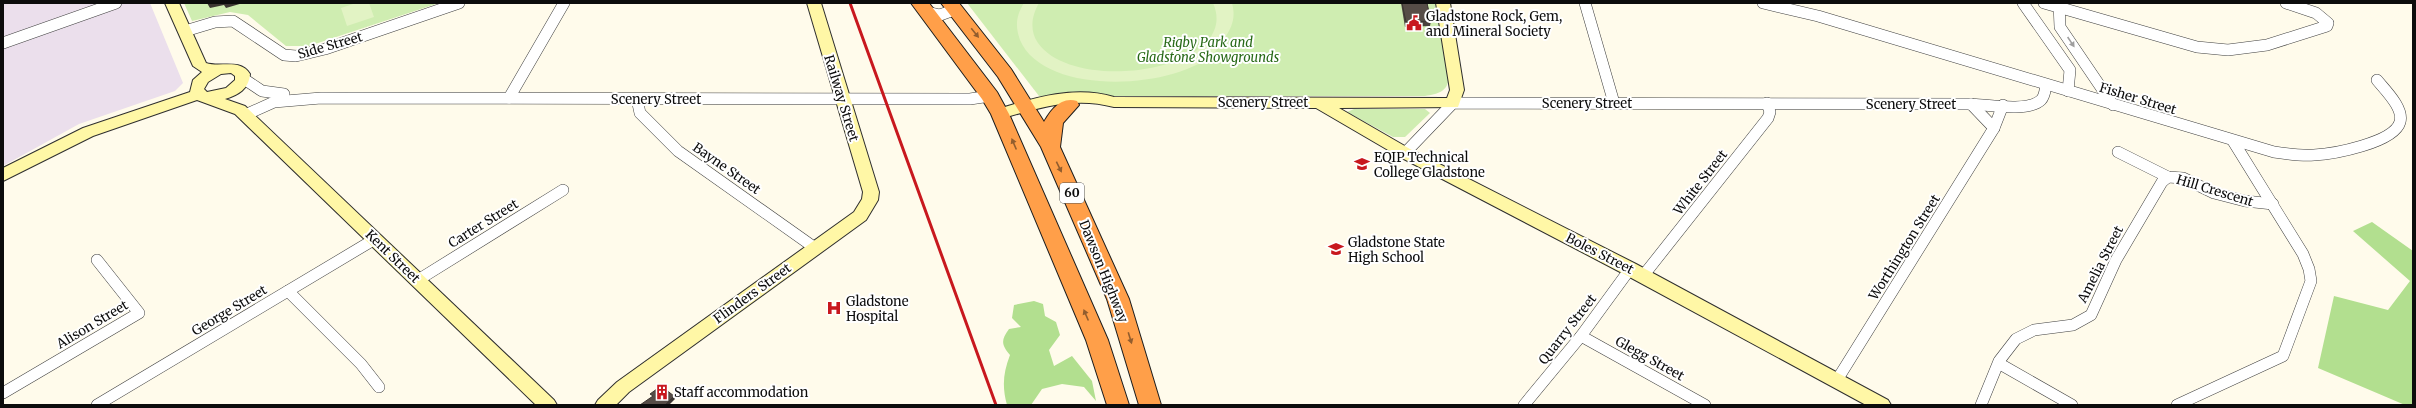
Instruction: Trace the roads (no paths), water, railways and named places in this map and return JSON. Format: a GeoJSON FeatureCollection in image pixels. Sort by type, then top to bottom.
{"type":"FeatureCollection","features":[{"type":"Feature","properties":{"kind":"highway","name":"Dawson Highway"},"geometry":{"type":"LineString","coordinates":[[952,5],[1000,67],[1050,147],[1075,199],[1118,299],[1150,405]]}},
{"type":"Feature","properties":{"kind":"highway"},"geometry":{"type":"LineString","coordinates":[[924,7],[990,96],[1002,118],[1097,340],[1118,405]]}},
{"type":"Feature","properties":{"kind":"highway"},"geometry":{"type":"LineString","coordinates":[[1050,147],[1052,124],[1059,114],[1070,105]]}},
{"type":"Feature","properties":{"kind":"street"},"geometry":{"type":"LineString","coordinates":[[3,43],[116,3]]}},
{"type":"Feature","properties":{"kind":"street"},"geometry":{"type":"LineString","coordinates":[[172,3],[200,66],[215,72]]}},
{"type":"Feature","properties":{"kind":"street","name":"Side Street"},"geometry":{"type":"LineString","coordinates":[[185,31],[215,22],[233,21],[284,55],[296,56],[325,49],[459,3]]}},
{"type":"Feature","properties":{"kind":"street"},"geometry":{"type":"LineString","coordinates":[[508,98],[564,3]]}},
{"type":"Feature","properties":{"kind":"street","name":"Railway Street"},"geometry":{"type":"LineString","coordinates":[[814,3],[871,192]]}},
{"type":"Feature","properties":{"kind":"street"},"geometry":{"type":"LineString","coordinates":[[1405,153],[1454,103],[1458,90],[1444,3]]}},
{"type":"Feature","properties":{"kind":"street"},"geometry":{"type":"LineString","coordinates":[[1584,3],[1614,103]]}},
{"type":"Feature","properties":{"kind":"street","name":"Fisher Street"},"geometry":{"type":"LineString","coordinates":[[1763,3],[1818,16]]}},
{"type":"Feature","properties":{"kind":"street","name":"Fisher Street"},"geometry":{"type":"LineString","coordinates":[[1782,3],[1818,16],[2274,152],[2312,155],[2333,153],[2378,140],[2397,129],[2400,122],[2399,112],[2377,80]]}},
{"type":"Feature","properties":{"kind":"street"},"geometry":{"type":"LineString","coordinates":[[2023,3],[2070,70],[2072,77],[2068,91]]}},
{"type":"Feature","properties":{"kind":"street"},"geometry":{"type":"LineString","coordinates":[[2044,3],[2059,5],[2196,47],[2228,50],[2268,46],[2327,26],[2328,23],[2316,12],[2286,3]]}},
{"type":"Feature","properties":{"kind":"street"},"geometry":{"type":"LineString","coordinates":[[924,7],[940,15],[951,11],[952,5]]}},
{"type":"Feature","properties":{"kind":"street"},"geometry":{"type":"LineString","coordinates":[[2059,5],[2060,27],[2113,105]]}},
{"type":"Feature","properties":{"kind":"street"},"geometry":{"type":"LineString","coordinates":[[203,96],[196,90],[197,85],[207,76],[215,72],[233,69],[240,70],[243,74],[241,82],[242,113]]}},
{"type":"Feature","properties":{"kind":"street"},"geometry":{"type":"LineString","coordinates":[[3,175],[88,132],[203,96],[225,94],[241,82]]}},
{"type":"Feature","properties":{"kind":"street","name":"Scenery Street"},"geometry":{"type":"LineString","coordinates":[[241,82],[266,93],[314,96],[321,98]]}},
{"type":"Feature","properties":{"kind":"street","name":"Scenery Street"},"geometry":{"type":"LineString","coordinates":[[1028,110],[1070,105],[1106,105],[1114,102],[1767,103],[2003,105],[2035,104],[2044,96],[2046,85]]}},
{"type":"Feature","properties":{"kind":"street","name":"Kent Street"},"geometry":{"type":"LineString","coordinates":[[203,96],[242,113],[547,404]]}},
{"type":"Feature","properties":{"kind":"street","name":"Scenery Street"},"geometry":{"type":"LineString","coordinates":[[242,113],[271,101],[321,98],[843,100],[970,99],[990,96]]}},
{"type":"Feature","properties":{"kind":"street","name":"Scenery Street"},"geometry":{"type":"LineString","coordinates":[[1002,118],[1066,98],[1106,98],[1114,102]]}},
{"type":"Feature","properties":{"kind":"street","name":"Bayne Street"},"geometry":{"type":"LineString","coordinates":[[637,99],[640,113],[648,123],[678,151],[815,248]]}},
{"type":"Feature","properties":{"kind":"street","name":"Boles Street"},"geometry":{"type":"LineString","coordinates":[[1318,102],[1405,153],[1637,272],[1882,405]]}},
{"type":"Feature","properties":{"kind":"street","name":"White Street"},"geometry":{"type":"LineString","coordinates":[[1637,272],[1768,118],[1770,112],[1767,103]]}},
{"type":"Feature","properties":{"kind":"street"},"geometry":{"type":"LineString","coordinates":[[1971,104],[1994,128]]}},
{"type":"Feature","properties":{"kind":"street","name":"Worthington Street"},"geometry":{"type":"LineString","coordinates":[[1837,380],[1994,128],[2003,105]]}},
{"type":"Feature","properties":{"kind":"street"},"geometry":{"type":"LineString","coordinates":[[2233,141],[2272,204]]}},
{"type":"Feature","properties":{"kind":"street","name":"Hill Crescent"},"geometry":{"type":"LineString","coordinates":[[2118,152],[2168,177],[2183,178],[2228,197],[2272,204],[2303,254],[2309,269],[2311,281],[2288,347],[2283,356],[2270,364],[2177,405]]}},
{"type":"Feature","properties":{"kind":"street","name":"Amelia Street"},"geometry":{"type":"LineString","coordinates":[[1980,405],[2007,349],[2016,339],[2039,330],[2069,327],[2083,322],[2091,315],[2132,232],[2162,182],[2168,177]]}},
{"type":"Feature","properties":{"kind":"street","name":"Carter Street"},"geometry":{"type":"LineString","coordinates":[[418,280],[563,190]]}},
{"type":"Feature","properties":{"kind":"street","name":"Flinders Street"},"geometry":{"type":"LineString","coordinates":[[594,405],[623,387],[860,216],[870,200],[871,192]]}},
{"type":"Feature","properties":{"kind":"street","name":"George Street"},"geometry":{"type":"LineString","coordinates":[[97,405],[375,239]]}},
{"type":"Feature","properties":{"kind":"street","name":"Alison Street"},"geometry":{"type":"LineString","coordinates":[[3,393],[139,313],[97,260]]}},
{"type":"Feature","properties":{"kind":"street","name":"Quarry Street"},"geometry":{"type":"LineString","coordinates":[[1524,405],[1580,336],[1637,272]]}},
{"type":"Feature","properties":{"kind":"street"},"geometry":{"type":"LineString","coordinates":[[288,291],[361,364],[379,387]]}},
{"type":"Feature","properties":{"kind":"street","name":"Glegg Street"},"geometry":{"type":"LineString","coordinates":[[1580,336],[1705,405]]}},
{"type":"Feature","properties":{"kind":"street"},"geometry":{"type":"LineString","coordinates":[[2000,364],[2072,405]]}},
{"type":"Feature","properties":{"kind":"street","name":"Flinders Street"},"geometry":{"type":"LineString","coordinates":[[604,405],[623,387]]}},
{"type":"Feature","properties":{"kind":"railway"},"geometry":{"type":"LineString","coordinates":[[850,3],[996,405]]}},
{"type":"Feature","properties":{"kind":"place","name":"Gladstone Rock, Gem, and Mineral Society"},"geometry":{"type":"Point","coordinates":[1414,23]}},
{"type":"Feature","properties":{"kind":"place","name":"EQIP Technical College Gladstone"},"geometry":{"type":"Point","coordinates":[1362,164]}},
{"type":"Feature","properties":{"kind":"place","name":"Gladstone State High School"},"geometry":{"type":"Point","coordinates":[1336,249]}},
{"type":"Feature","properties":{"kind":"place","name":"Gladstone Hospital"},"geometry":{"type":"Point","coordinates":[834,308]}},
{"type":"Feature","properties":{"kind":"place","name":"Staff accommodation"},"geometry":{"type":"Point","coordinates":[662,392]}},
{"type":"Feature","properties":{"kind":"park label","name":"Rigby Park and Gladstone Showgrounds"},"geometry":{"type":"Point","coordinates":[1208,50]}}]}
